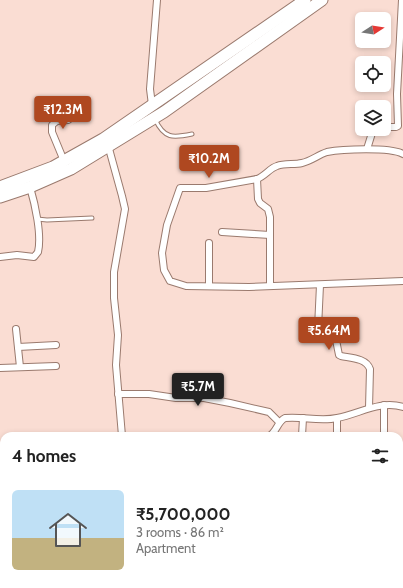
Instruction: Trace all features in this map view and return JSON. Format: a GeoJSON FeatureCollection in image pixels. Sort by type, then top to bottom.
{"type":"FeatureCollection","features":[{"type":"Feature","properties":{"kind":"highway"},"geometry":{"type":"LineString","coordinates":[[0,198],[71,170],[152,105],[305,0]]}},
{"type":"Feature","properties":{"kind":"highway"},"geometry":{"type":"LineString","coordinates":[[0,187],[36,174],[155,118],[322,0]]}},
{"type":"Feature","properties":{"kind":"street"},"geometry":{"type":"LineString","coordinates":[[152,105],[150,89],[157,0]]}},
{"type":"Feature","properties":{"kind":"street"},"geometry":{"type":"LineString","coordinates":[[391,127],[398,126],[397,94],[402,0]]}},
{"type":"Feature","properties":{"kind":"street"},"geometry":{"type":"LineString","coordinates":[[64,161],[52,132],[52,126],[57,121],[68,120],[85,106]]}},
{"type":"Feature","properties":{"kind":"street"},"geometry":{"type":"LineString","coordinates":[[367,149],[372,136]]}},
{"type":"Feature","properties":{"kind":"street"},"geometry":{"type":"LineString","coordinates":[[106,142],[122,196],[124,209],[114,272],[114,298],[118,335],[116,358],[122,432]]}},
{"type":"Feature","properties":{"kind":"street"},"geometry":{"type":"LineString","coordinates":[[403,154],[367,149],[326,152],[303,163],[273,168],[262,178],[206,188],[182,188],[179,190],[164,238],[162,253],[164,270],[170,281],[178,285],[198,287],[270,286],[403,280]]}},
{"type":"Feature","properties":{"kind":"street"},"geometry":{"type":"LineString","coordinates":[[257,179],[258,199],[266,206],[269,213],[270,286]]}},
{"type":"Feature","properties":{"kind":"street"},"geometry":{"type":"LineString","coordinates":[[0,257],[17,255],[34,257],[39,250],[37,219],[30,187]]}},
{"type":"Feature","properties":{"kind":"street"},"geometry":{"type":"LineString","coordinates":[[222,232],[270,235]]}},
{"type":"Feature","properties":{"kind":"street"},"geometry":{"type":"LineString","coordinates":[[209,243],[209,286]]}},
{"type":"Feature","properties":{"kind":"street"},"geometry":{"type":"LineString","coordinates":[[320,284],[319,334],[336,340],[338,352],[341,356],[361,360],[369,365],[369,408]]}},
{"type":"Feature","properties":{"kind":"street"},"geometry":{"type":"LineString","coordinates":[[16,329],[20,367]]}},
{"type":"Feature","properties":{"kind":"street"},"geometry":{"type":"LineString","coordinates":[[18,348],[56,345]]}},
{"type":"Feature","properties":{"kind":"street"},"geometry":{"type":"LineString","coordinates":[[0,368],[56,366]]}},
{"type":"Feature","properties":{"kind":"street"},"geometry":{"type":"LineString","coordinates":[[118,394],[149,394],[176,398],[204,398],[270,412],[279,422]]}},
{"type":"Feature","properties":{"kind":"street"},"geometry":{"type":"LineString","coordinates":[[384,405],[384,432]]}},
{"type":"Feature","properties":{"kind":"street"},"geometry":{"type":"LineString","coordinates":[[275,432],[279,422],[285,418],[337,419],[369,408],[384,405],[398,405],[403,407]]}},
{"type":"Feature","properties":{"kind":"street"},"geometry":{"type":"LineString","coordinates":[[302,432],[303,418]]}},
{"type":"Feature","properties":{"kind":"street"},"geometry":{"type":"LineString","coordinates":[[337,419],[337,432]]}},
{"type":"Feature","properties":{"kind":"lane"},"geometry":{"type":"LineString","coordinates":[[155,118],[159,127],[168,135],[179,137],[192,134]]}},
{"type":"Feature","properties":{"kind":"lane"},"geometry":{"type":"LineString","coordinates":[[37,219],[92,218]]}}]}
